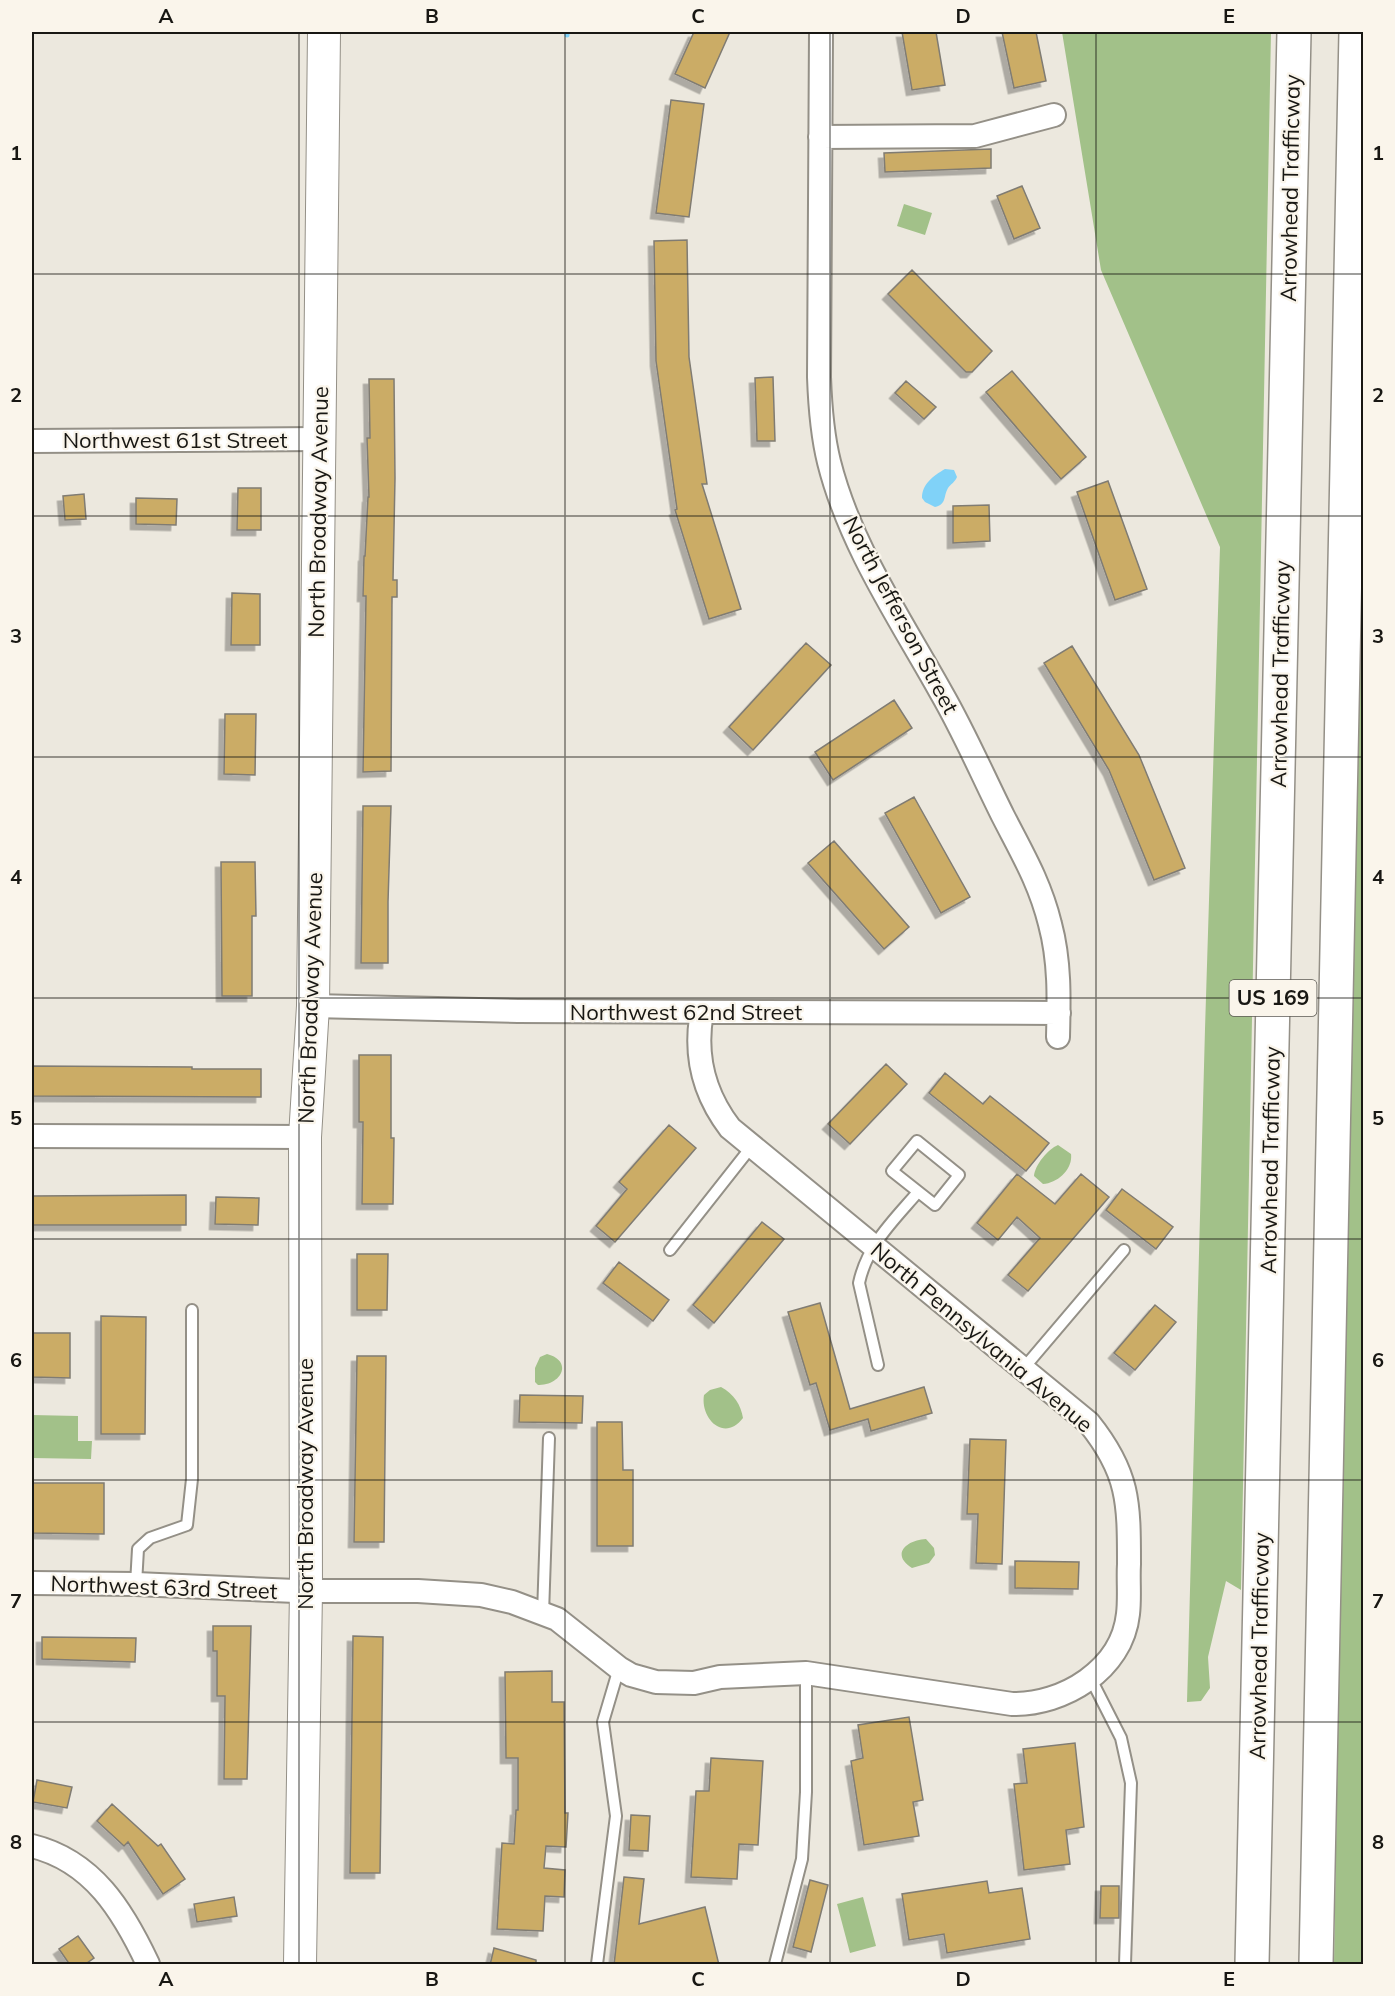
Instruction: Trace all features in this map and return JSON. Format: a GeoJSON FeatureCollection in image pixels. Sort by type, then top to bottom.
{"type":"FeatureCollection","features":[{"type":"Feature","properties":{"kind":"highway","name":"Arrowhead Trafficway"},"geometry":{"type":"LineString","coordinates":[[1252,1965],[1294,32]]}},
{"type":"Feature","properties":{"kind":"highway","name":"US 169"},"geometry":{"type":"LineString","coordinates":[[1316,1965],[1356,32]]}},
{"type":"Feature","properties":{"kind":"street","name":"North Broadway Avenue"},"geometry":{"type":"LineString","coordinates":[[300,1965],[306,1591],[305,1137],[313,1006],[324,32]]}},
{"type":"Feature","properties":{"kind":"street","name":"North Jefferson Street"},"geometry":{"type":"LineString","coordinates":[[821,32],[819,377],[820,405],[829,462],[858,543],[951,710],[1042,894],[1057,958],[1058,1037]]}},
{"type":"Feature","properties":{"kind":"street"},"geometry":{"type":"LineString","coordinates":[[820,137],[975,135],[1054,115]]}},
{"type":"Feature","properties":{"kind":"street","name":"Northwest 61st Street"},"geometry":{"type":"LineString","coordinates":[[32,441],[319,439]]}},
{"type":"Feature","properties":{"kind":"street","name":"Northwest 62nd Street"},"geometry":{"type":"LineString","coordinates":[[313,1006],[518,1011],[1059,1013]]}},
{"type":"Feature","properties":{"kind":"street","name":"North Pennsylvania Avenue"},"geometry":{"type":"LineString","coordinates":[[702,1012],[699,1053],[709,1093],[730,1128],[1089,1423],[1105,1443],[1117,1464],[1125,1488],[1129,1513],[1128,1615],[1120,1640],[1114,1652],[1091,1679],[1052,1700],[1025,1705]]}},
{"type":"Feature","properties":{"kind":"street"},"geometry":{"type":"LineString","coordinates":[[32,1136],[305,1137]]}},
{"type":"Feature","properties":{"kind":"street","name":"Northwest 63rd Street"},"geometry":{"type":"LineString","coordinates":[[32,1583],[460,1593],[512,1602],[557,1619],[619,1668],[632,1675],[668,1684],[694,1683],[720,1677],[806,1673],[1025,1705]]}},
{"type":"Feature","properties":{"kind":"street"},"geometry":{"type":"LineString","coordinates":[[32,1846],[79,1866],[101,1887],[138,1942],[148,1965]]}},
{"type":"Feature","properties":{"kind":"lane"},"geometry":{"type":"LineString","coordinates":[[917,1141],[959,1175],[935,1205],[918,1192],[892,1171],[917,1141]]}},
{"type":"Feature","properties":{"kind":"lane"},"geometry":{"type":"LineString","coordinates":[[670,1250],[752,1146]]}},
{"type":"Feature","properties":{"kind":"lane"},"geometry":{"type":"LineString","coordinates":[[878,1365],[859,1283],[873,1245],[918,1192]]}},
{"type":"Feature","properties":{"kind":"lane"},"geometry":{"type":"LineString","coordinates":[[1023,1369],[1124,1250]]}},
{"type":"Feature","properties":{"kind":"lane"},"geometry":{"type":"LineString","coordinates":[[136,1584],[138,1549],[150,1538],[187,1525],[192,1479],[192,1310]]}},
{"type":"Feature","properties":{"kind":"lane"},"geometry":{"type":"LineString","coordinates":[[543,1614],[549,1438]]}},
{"type":"Feature","properties":{"kind":"lane"},"geometry":{"type":"LineString","coordinates":[[597,1965],[616,1816],[603,1722],[619,1668]]}},
{"type":"Feature","properties":{"kind":"lane"},"geometry":{"type":"LineString","coordinates":[[775,1965],[802,1859],[806,1792],[806,1673]]}},
{"type":"Feature","properties":{"kind":"lane"},"geometry":{"type":"LineString","coordinates":[[1091,1679],[1121,1738],[1131,1782],[1125,1965]]}},
{"type":"Feature","properties":{"kind":"green space"},"geometry":{"type":"Polygon","coordinates":[[[1062,32],[1271,32],[1241,1590],[1226,1581],[1208,1657],[1210,1688],[1201,1701],[1187,1702],[1220,547],[1101,270],[1062,32]]]}},
{"type":"Feature","properties":{"kind":"green space"},"geometry":{"type":"Polygon","coordinates":[[[904,204],[932,213],[925,235],[897,226],[904,204]]]}},
{"type":"Feature","properties":{"kind":"green space"},"geometry":{"type":"Polygon","coordinates":[[[1363,268],[1364,1964],[1334,1964],[1363,268]]]}},
{"type":"Feature","properties":{"kind":"green space"},"geometry":{"type":"Polygon","coordinates":[[[1058,1145],[1071,1154],[1070,1165],[1059,1178],[1043,1184],[1034,1176],[1035,1172],[1043,1158],[1058,1145]]]}},
{"type":"Feature","properties":{"kind":"green space"},"geometry":{"type":"Polygon","coordinates":[[[547,1354],[560,1362],[561,1372],[553,1382],[538,1385],[535,1382],[535,1368],[540,1357],[547,1354]]]}},
{"type":"Feature","properties":{"kind":"green space"},"geometry":{"type":"Polygon","coordinates":[[[721,1387],[736,1400],[743,1418],[736,1425],[728,1428],[721,1428],[710,1419],[704,1404],[704,1395],[710,1390],[721,1387]]]}},
{"type":"Feature","properties":{"kind":"green space"},"geometry":{"type":"Polygon","coordinates":[[[32,1415],[78,1416],[78,1441],[92,1441],[91,1459],[32,1458],[32,1415]]]}},
{"type":"Feature","properties":{"kind":"green space"},"geometry":{"type":"Polygon","coordinates":[[[926,1539],[934,1548],[935,1555],[929,1563],[912,1568],[902,1558],[902,1553],[907,1545],[926,1539]]]}},
{"type":"Feature","properties":{"kind":"green space"},"geometry":{"type":"Polygon","coordinates":[[[863,1897],[876,1946],[850,1953],[837,1904],[863,1897]]]}},
{"type":"Feature","properties":{"kind":"water"},"geometry":{"type":"Polygon","coordinates":[[[945,469],[954,470],[957,477],[948,488],[943,502],[935,507],[925,502],[922,493],[929,481],[945,469]]]}},
{"type":"Feature","properties":{"kind":"building"},"geometry":{"type":"Polygon","coordinates":[[[694,32],[730,32],[705,88],[675,74],[694,32]]]}},
{"type":"Feature","properties":{"kind":"building"},"geometry":{"type":"Polygon","coordinates":[[[902,32],[936,32],[945,85],[912,90],[902,32]]]}},
{"type":"Feature","properties":{"kind":"building"},"geometry":{"type":"Polygon","coordinates":[[[1002,32],[1036,32],[1046,81],[1014,88],[1002,32]]]}},
{"type":"Feature","properties":{"kind":"building"},"geometry":{"type":"Polygon","coordinates":[[[671,100],[704,104],[689,217],[656,213],[671,100]]]}},
{"type":"Feature","properties":{"kind":"building"},"geometry":{"type":"Polygon","coordinates":[[[991,149],[991,168],[885,172],[884,153],[991,149]]]}},
{"type":"Feature","properties":{"kind":"building"},"geometry":{"type":"Polygon","coordinates":[[[1022,186],[1040,228],[1014,239],[997,196],[1022,186]]]}},
{"type":"Feature","properties":{"kind":"building"},"geometry":{"type":"Polygon","coordinates":[[[687,240],[689,357],[707,484],[702,484],[741,609],[709,619],[675,510],[677,509],[656,361],[654,241],[687,240]]]}},
{"type":"Feature","properties":{"kind":"building"},"geometry":{"type":"Polygon","coordinates":[[[912,270],[992,351],[972,372],[966,372],[888,294],[912,270]]]}},
{"type":"Feature","properties":{"kind":"building"},"geometry":{"type":"Polygon","coordinates":[[[1012,371],[1086,457],[1061,479],[986,392],[1012,371]]]}},
{"type":"Feature","properties":{"kind":"building"},"geometry":{"type":"Polygon","coordinates":[[[773,377],[775,441],[757,441],[755,378],[773,377]]]}},
{"type":"Feature","properties":{"kind":"building"},"geometry":{"type":"Polygon","coordinates":[[[369,379],[394,379],[393,580],[397,580],[397,597],[392,597],[391,771],[363,772],[366,596],[363,596],[369,497],[367,438],[370,438],[369,379]]]}},
{"type":"Feature","properties":{"kind":"building"},"geometry":{"type":"Polygon","coordinates":[[[906,381],[936,407],[924,419],[895,393],[906,381]]]}},
{"type":"Feature","properties":{"kind":"building"},"geometry":{"type":"Polygon","coordinates":[[[1108,481],[1147,589],[1115,600],[1077,492],[1108,481]]]}},
{"type":"Feature","properties":{"kind":"building"},"geometry":{"type":"Polygon","coordinates":[[[238,488],[261,488],[261,530],[237,530],[238,488]]]}},
{"type":"Feature","properties":{"kind":"building"},"geometry":{"type":"Polygon","coordinates":[[[84,494],[86,519],[65,520],[63,496],[84,494]]]}},
{"type":"Feature","properties":{"kind":"building"},"geometry":{"type":"Polygon","coordinates":[[[136,498],[177,499],[176,525],[136,524],[136,498]]]}},
{"type":"Feature","properties":{"kind":"building"},"geometry":{"type":"Polygon","coordinates":[[[989,505],[990,541],[953,543],[953,506],[989,505]]]}},
{"type":"Feature","properties":{"kind":"building"},"geometry":{"type":"Polygon","coordinates":[[[232,593],[260,594],[260,645],[231,645],[232,593]]]}},
{"type":"Feature","properties":{"kind":"building"},"geometry":{"type":"Polygon","coordinates":[[[806,643],[831,665],[753,750],[729,727],[806,643]]]}},
{"type":"Feature","properties":{"kind":"building"},"geometry":{"type":"Polygon","coordinates":[[[1072,646],[1139,755],[1185,868],[1154,880],[1109,770],[1044,663],[1072,646]]]}},
{"type":"Feature","properties":{"kind":"building"},"geometry":{"type":"Polygon","coordinates":[[[894,700],[912,728],[833,780],[815,752],[894,700]]]}},
{"type":"Feature","properties":{"kind":"building"},"geometry":{"type":"Polygon","coordinates":[[[225,714],[256,714],[255,775],[224,774],[225,714]]]}},
{"type":"Feature","properties":{"kind":"building"},"geometry":{"type":"Polygon","coordinates":[[[914,797],[970,897],[941,913],[885,813],[914,797]]]}},
{"type":"Feature","properties":{"kind":"building"},"geometry":{"type":"Polygon","coordinates":[[[363,806],[391,806],[388,963],[361,963],[363,806]]]}},
{"type":"Feature","properties":{"kind":"building"},"geometry":{"type":"Polygon","coordinates":[[[834,841],[909,927],[884,949],[808,863],[834,841]]]}},
{"type":"Feature","properties":{"kind":"building"},"geometry":{"type":"Polygon","coordinates":[[[221,862],[255,862],[256,916],[252,916],[252,996],[222,996],[221,862]]]}},
{"type":"Feature","properties":{"kind":"building"},"geometry":{"type":"Polygon","coordinates":[[[359,1055],[391,1055],[391,1138],[394,1138],[393,1204],[362,1204],[363,1122],[359,1122],[359,1055]]]}},
{"type":"Feature","properties":{"kind":"building"},"geometry":{"type":"Polygon","coordinates":[[[886,1064],[907,1084],[850,1144],[828,1124],[886,1064]]]}},
{"type":"Feature","properties":{"kind":"building"},"geometry":{"type":"Polygon","coordinates":[[[32,1066],[261,1069],[261,1097],[32,1096],[32,1066]]]}},
{"type":"Feature","properties":{"kind":"building"},"geometry":{"type":"Polygon","coordinates":[[[945,1073],[983,1104],[990,1096],[1049,1143],[1026,1171],[929,1093],[945,1073]]]}},
{"type":"Feature","properties":{"kind":"building"},"geometry":{"type":"Polygon","coordinates":[[[669,1125],[696,1148],[615,1242],[596,1226],[627,1189],[619,1182],[669,1125]]]}},
{"type":"Feature","properties":{"kind":"building"},"geometry":{"type":"Polygon","coordinates":[[[1017,1174],[1055,1204],[1081,1174],[1109,1197],[1028,1291],[1008,1275],[1040,1238],[1017,1217],[998,1240],[977,1223],[1017,1174]]]}},
{"type":"Feature","properties":{"kind":"building"},"geometry":{"type":"Polygon","coordinates":[[[1122,1189],[1173,1227],[1156,1249],[1106,1210],[1122,1189]]]}},
{"type":"Feature","properties":{"kind":"building"},"geometry":{"type":"Polygon","coordinates":[[[186,1195],[186,1225],[32,1225],[32,1196],[186,1195]]]}},
{"type":"Feature","properties":{"kind":"building"},"geometry":{"type":"Polygon","coordinates":[[[216,1197],[259,1198],[258,1225],[215,1224],[216,1197]]]}},
{"type":"Feature","properties":{"kind":"building"},"geometry":{"type":"Polygon","coordinates":[[[762,1222],[784,1239],[714,1323],[693,1305],[762,1222]]]}},
{"type":"Feature","properties":{"kind":"building"},"geometry":{"type":"Polygon","coordinates":[[[357,1254],[388,1254],[387,1310],[357,1310],[357,1254]]]}},
{"type":"Feature","properties":{"kind":"building"},"geometry":{"type":"Polygon","coordinates":[[[619,1262],[669,1300],[653,1321],[603,1283],[619,1262]]]}},
{"type":"Feature","properties":{"kind":"building"},"geometry":{"type":"Polygon","coordinates":[[[820,1303],[850,1409],[924,1387],[932,1413],[871,1431],[868,1419],[830,1430],[816,1383],[810,1385],[788,1312],[820,1303]]]}},
{"type":"Feature","properties":{"kind":"building"},"geometry":{"type":"Polygon","coordinates":[[[1155,1305],[1176,1322],[1135,1370],[1114,1353],[1155,1305]]]}},
{"type":"Feature","properties":{"kind":"building"},"geometry":{"type":"Polygon","coordinates":[[[101,1316],[146,1317],[145,1434],[101,1434],[101,1316]]]}},
{"type":"Feature","properties":{"kind":"building"},"geometry":{"type":"Polygon","coordinates":[[[32,1333],[70,1333],[70,1378],[32,1377],[32,1333]]]}},
{"type":"Feature","properties":{"kind":"building"},"geometry":{"type":"Polygon","coordinates":[[[357,1356],[386,1356],[384,1542],[354,1542],[357,1356]]]}},
{"type":"Feature","properties":{"kind":"building"},"geometry":{"type":"Polygon","coordinates":[[[520,1395],[583,1396],[582,1423],[519,1422],[520,1395]]]}},
{"type":"Feature","properties":{"kind":"building"},"geometry":{"type":"Polygon","coordinates":[[[597,1422],[622,1422],[623,1470],[633,1470],[633,1546],[597,1546],[597,1422]]]}},
{"type":"Feature","properties":{"kind":"building"},"geometry":{"type":"Polygon","coordinates":[[[970,1439],[1006,1440],[1002,1564],[976,1563],[978,1514],[967,1514],[970,1439]]]}},
{"type":"Feature","properties":{"kind":"building"},"geometry":{"type":"Polygon","coordinates":[[[32,1483],[104,1483],[104,1534],[32,1533],[32,1483]]]}},
{"type":"Feature","properties":{"kind":"building"},"geometry":{"type":"Polygon","coordinates":[[[1015,1561],[1079,1562],[1078,1589],[1015,1588],[1015,1561]]]}},
{"type":"Feature","properties":{"kind":"building"},"geometry":{"type":"Polygon","coordinates":[[[213,1626],[251,1626],[247,1779],[224,1779],[225,1696],[217,1696],[217,1651],[213,1651],[213,1626]]]}},
{"type":"Feature","properties":{"kind":"building"},"geometry":{"type":"Polygon","coordinates":[[[353,1636],[383,1637],[380,1873],[350,1873],[353,1636]]]}},
{"type":"Feature","properties":{"kind":"building"},"geometry":{"type":"Polygon","coordinates":[[[42,1637],[136,1638],[135,1662],[42,1659],[42,1637]]]}},
{"type":"Feature","properties":{"kind":"building"},"geometry":{"type":"Polygon","coordinates":[[[552,1671],[552,1702],[564,1702],[565,1813],[568,1813],[566,1847],[546,1846],[544,1868],[565,1870],[564,1897],[545,1896],[543,1931],[497,1929],[502,1843],[514,1844],[516,1810],[518,1810],[518,1758],[506,1758],[505,1672],[552,1671]]]}},
{"type":"Feature","properties":{"kind":"building"},"geometry":{"type":"Polygon","coordinates":[[[909,1717],[923,1800],[913,1802],[919,1836],[864,1845],[851,1761],[863,1758],[858,1725],[909,1717]]]}},
{"type":"Feature","properties":{"kind":"building"},"geometry":{"type":"Polygon","coordinates":[[[1075,1743],[1084,1827],[1066,1830],[1070,1864],[1024,1870],[1014,1784],[1027,1783],[1023,1749],[1075,1743]]]}},
{"type":"Feature","properties":{"kind":"building"},"geometry":{"type":"Polygon","coordinates":[[[711,1758],[763,1761],[758,1845],[739,1844],[737,1879],[691,1877],[696,1791],[709,1791],[711,1758]]]}},
{"type":"Feature","properties":{"kind":"building"},"geometry":{"type":"Polygon","coordinates":[[[37,1780],[72,1787],[67,1808],[33,1802],[37,1780]]]}},
{"type":"Feature","properties":{"kind":"building"},"geometry":{"type":"Polygon","coordinates":[[[112,1804],[158,1846],[161,1844],[185,1879],[163,1894],[128,1842],[124,1846],[97,1821],[112,1804]]]}},
{"type":"Feature","properties":{"kind":"building"},"geometry":{"type":"Polygon","coordinates":[[[631,1815],[650,1816],[648,1851],[629,1850],[631,1815]]]}},
{"type":"Feature","properties":{"kind":"building"},"geometry":{"type":"Polygon","coordinates":[[[624,1877],[644,1879],[639,1924],[705,1907],[719,1965],[614,1965],[624,1877]]]}},
{"type":"Feature","properties":{"kind":"building"},"geometry":{"type":"Polygon","coordinates":[[[810,1880],[828,1885],[811,1952],[793,1947],[810,1880]]]}},
{"type":"Feature","properties":{"kind":"building"},"geometry":{"type":"Polygon","coordinates":[[[987,1881],[989,1893],[1022,1888],[1030,1939],[947,1953],[944,1934],[909,1940],[902,1894],[987,1881]]]}},
{"type":"Feature","properties":{"kind":"building"},"geometry":{"type":"Polygon","coordinates":[[[1101,1886],[1119,1886],[1119,1918],[1100,1918],[1101,1886]]]}},
{"type":"Feature","properties":{"kind":"building"},"geometry":{"type":"Polygon","coordinates":[[[234,1897],[237,1916],[197,1922],[194,1904],[234,1897]]]}},
{"type":"Feature","properties":{"kind":"building"},"geometry":{"type":"Polygon","coordinates":[[[78,1936],[94,1958],[84,1965],[70,1965],[59,1949],[78,1936]]]}},
{"type":"Feature","properties":{"kind":"building"},"geometry":{"type":"Polygon","coordinates":[[[494,1948],[536,1960],[536,1965],[490,1965],[494,1948]]]}}]}
